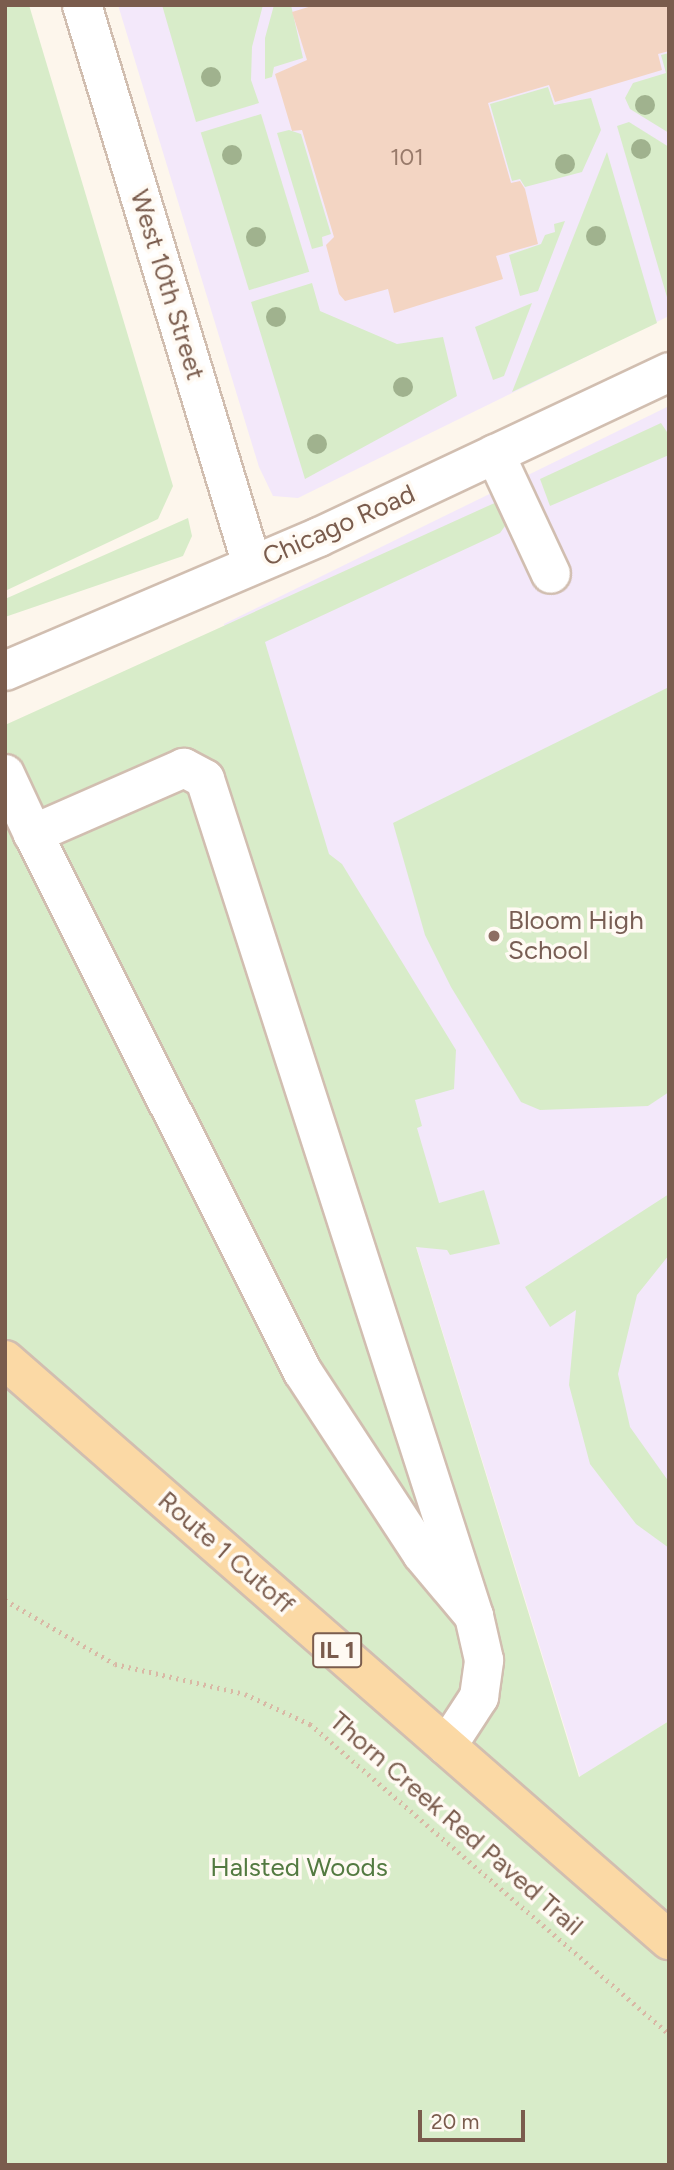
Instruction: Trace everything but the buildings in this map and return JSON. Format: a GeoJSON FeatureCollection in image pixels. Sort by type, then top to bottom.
{"type":"FeatureCollection","features":[{"type":"Feature","properties":{"kind":"main road","name":"Route 1 Cutoff"},"geometry":{"type":"LineString","coordinates":[[5,1360],[669,1940]]}},
{"type":"Feature","properties":{"kind":"street","name":"West 10th Street"},"geometry":{"type":"LineString","coordinates":[[82,5],[252,565]]}},
{"type":"Feature","properties":{"kind":"street","name":"Chicago Road"},"geometry":{"type":"LineString","coordinates":[[5,671],[252,565],[667,378]]}},
{"type":"Feature","properties":{"kind":"street"},"geometry":{"type":"LineString","coordinates":[[495,454],[551,575]]}},
{"type":"Feature","properties":{"kind":"street"},"geometry":{"type":"LineString","coordinates":[[33,834],[184,768],[205,779],[474,1616],[484,1660],[479,1697],[447,1746]]}},
{"type":"Feature","properties":{"kind":"street"},"geometry":{"type":"LineString","coordinates":[[5,774],[303,1372],[422,1554],[474,1616]]}},
{"type":"Feature","properties":{"kind":"path","name":"Thorn Creek Red Paved Trail"},"geometry":{"type":"LineString","coordinates":[[5,1600],[115,1664],[245,1694],[310,1724],[669,2034]]}},
{"type":"Feature","properties":{"kind":"shaded area"},"geometry":{"type":"Polygon","coordinates":[[[118,5],[669,5],[669,316],[298,498],[273,496],[259,467],[118,5]]]}},
{"type":"Feature","properties":{"kind":"shaded area","name":"Bloom High School"},"geometry":{"type":"Polygon","coordinates":[[[669,406],[669,1721],[580,1777],[224,624],[669,406]]]}},
{"type":"Feature","properties":{"kind":"green space"},"geometry":{"type":"Polygon","coordinates":[[[5,5],[29,5],[173,486],[158,519],[5,591],[5,5]]]}},
{"type":"Feature","properties":{"kind":"green space"},"geometry":{"type":"Polygon","coordinates":[[[162,5],[263,5],[252,47],[251,80],[259,103],[196,122],[162,5]]]}},
{"type":"Feature","properties":{"kind":"green space"},"geometry":{"type":"Polygon","coordinates":[[[274,5],[291,5],[303,58],[274,67],[272,77],[265,79],[265,38],[274,5]]]}},
{"type":"Feature","properties":{"kind":"green space"},"geometry":{"type":"Polygon","coordinates":[[[669,53],[669,133],[630,109],[625,98],[633,83],[666,73],[661,55],[669,53]]]}},
{"type":"Feature","properties":{"kind":"green space"},"geometry":{"type":"Polygon","coordinates":[[[548,87],[554,105],[591,98],[601,130],[582,172],[525,187],[520,179],[512,181],[490,104],[548,87]]]}},
{"type":"Feature","properties":{"kind":"green space"},"geometry":{"type":"Polygon","coordinates":[[[261,114],[309,272],[249,290],[201,132],[261,114]]]}},
{"type":"Feature","properties":{"kind":"green space"},"geometry":{"type":"Polygon","coordinates":[[[629,122],[669,147],[669,304],[617,126],[629,122]]]}},
{"type":"Feature","properties":{"kind":"green space"},"geometry":{"type":"Polygon","coordinates":[[[289,130],[301,134],[331,234],[322,237],[323,246],[312,249],[277,133],[289,130]]]}},
{"type":"Feature","properties":{"kind":"green space"},"geometry":{"type":"Polygon","coordinates":[[[607,152],[657,323],[512,392],[607,152]]]}},
{"type":"Feature","properties":{"kind":"green space"},"geometry":{"type":"Polygon","coordinates":[[[565,221],[538,291],[520,296],[509,255],[541,244],[545,235],[555,232],[554,224],[565,221]]]}},
{"type":"Feature","properties":{"kind":"green space"},"geometry":{"type":"Polygon","coordinates":[[[312,283],[320,311],[397,344],[443,337],[457,396],[305,479],[251,302],[312,283]]]}},
{"type":"Feature","properties":{"kind":"green space"},"geometry":{"type":"Polygon","coordinates":[[[532,303],[504,376],[493,380],[475,327],[532,303]]]}},
{"type":"Feature","properties":{"kind":"green space"},"geometry":{"type":"Polygon","coordinates":[[[661,423],[669,435],[669,455],[550,506],[540,479],[661,423]]]}},
{"type":"Feature","properties":{"kind":"green space","name":"Halsted Woods"},"geometry":{"type":"Polygon","coordinates":[[[499,501],[508,522],[500,533],[265,642],[329,854],[342,864],[456,1050],[454,1089],[415,1100],[422,1126],[417,1128],[439,1203],[484,1190],[500,1244],[450,1255],[447,1250],[416,1247],[579,1777],[669,1721],[669,2165],[5,2165],[5,725],[499,501]]]}},
{"type":"Feature","properties":{"kind":"green space"},"geometry":{"type":"Polygon","coordinates":[[[188,518],[192,536],[183,556],[5,617],[5,599],[188,518]]]}},
{"type":"Feature","properties":{"kind":"green space"},"geometry":{"type":"Polygon","coordinates":[[[669,687],[669,1092],[648,1106],[540,1110],[521,1102],[451,987],[425,935],[393,823],[669,687]]]}},
{"type":"Feature","properties":{"kind":"green space"},"geometry":{"type":"Polygon","coordinates":[[[669,1194],[669,1255],[637,1295],[618,1374],[630,1427],[669,1482],[669,1548],[636,1524],[590,1464],[569,1385],[576,1310],[550,1327],[525,1287],[669,1194]]]}},
{"type":"Feature","properties":{"kind":"place","name":"Bloom High School"},"geometry":{"type":"Point","coordinates":[494,936]}}]}
